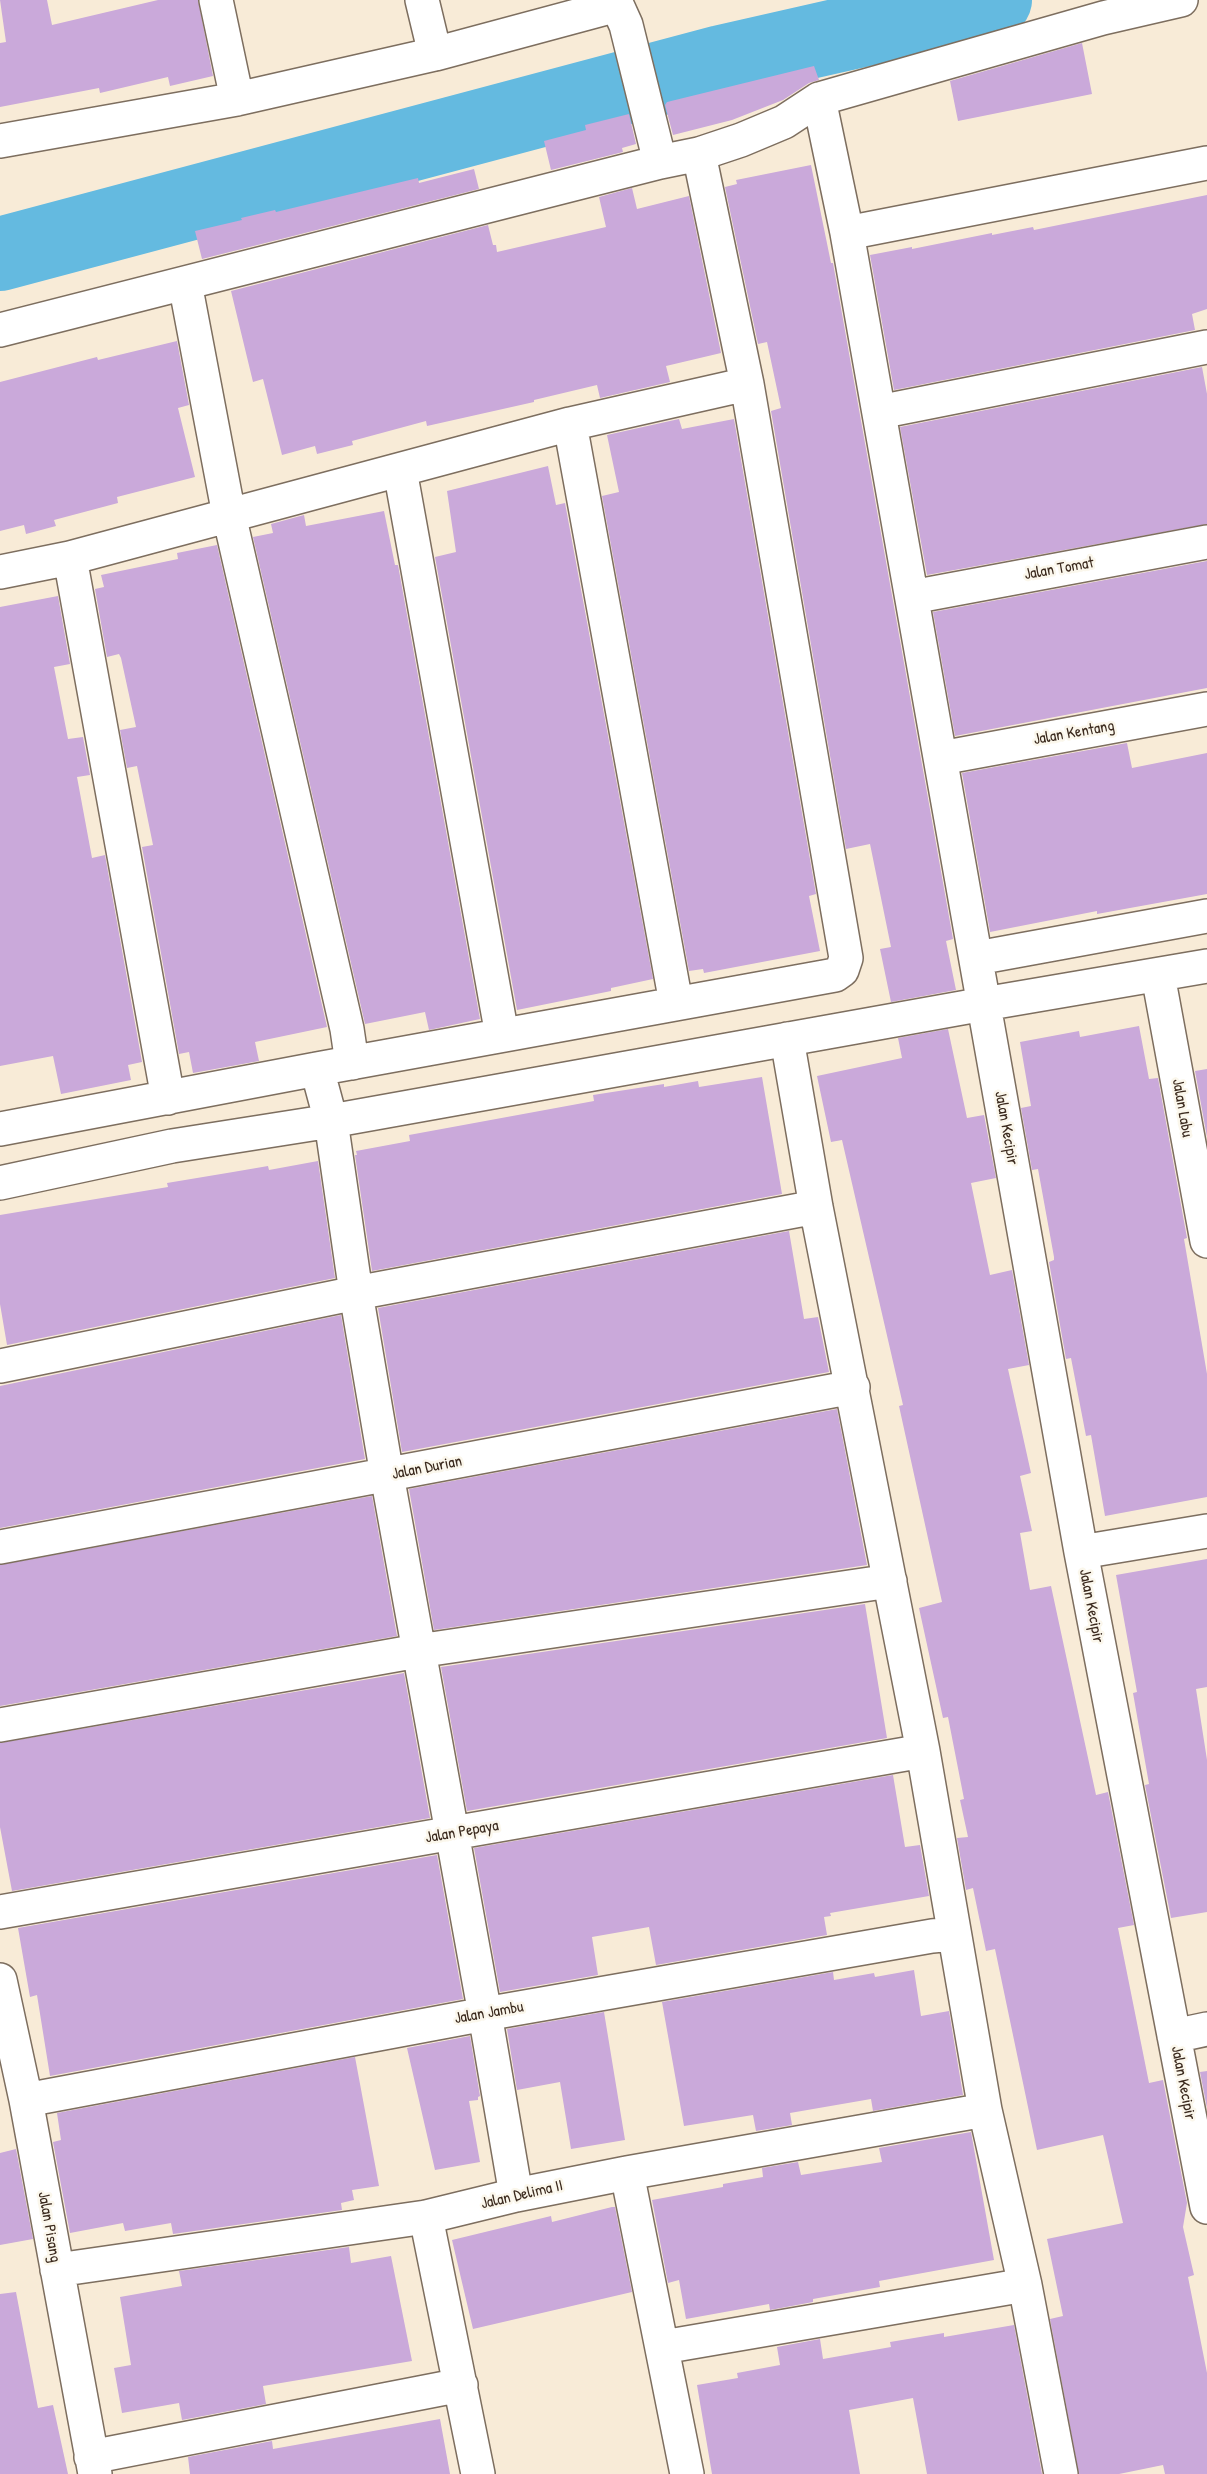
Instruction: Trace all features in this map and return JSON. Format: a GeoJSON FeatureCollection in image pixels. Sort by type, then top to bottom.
{"type":"FeatureCollection","features":[{"type":"Feature","properties":{"kind":"street"},"geometry":{"type":"LineString","coordinates":[[216,0],[237,99]]}},
{"type":"Feature","properties":{"kind":"street"},"geometry":{"type":"LineString","coordinates":[[422,0],[435,54]]}},
{"type":"Feature","properties":{"kind":"street"},"geometry":{"type":"LineString","coordinates":[[0,330],[699,154],[784,122],[819,99],[1103,18],[1181,0]]}},
{"type":"Feature","properties":{"kind":"street"},"geometry":{"type":"LineString","coordinates":[[0,141],[237,99],[620,10],[660,162]]}},
{"type":"Feature","properties":{"kind":"street","name":"Jalan Kecipir"},"geometry":{"type":"LineString","coordinates":[[819,99],[847,233],[1081,1552],[1207,2207]]}},
{"type":"Feature","properties":{"kind":"street"},"geometry":{"type":"LineString","coordinates":[[0,1129],[836,975],[842,970],[846,958],[747,384],[699,154]]}},
{"type":"Feature","properties":{"kind":"street"},"geometry":{"type":"LineString","coordinates":[[847,233],[1207,163]]}},
{"type":"Feature","properties":{"kind":"street"},"geometry":{"type":"LineString","coordinates":[[185,283],[229,515],[347,1029],[352,1063]]}},
{"type":"Feature","properties":{"kind":"street"},"geometry":{"type":"LineString","coordinates":[[879,412],[1207,347]]}},
{"type":"Feature","properties":{"kind":"street"},"geometry":{"type":"LineString","coordinates":[[0,572],[70,558],[570,424],[747,384]]}},
{"type":"Feature","properties":{"kind":"street"},"geometry":{"type":"LineString","coordinates":[[570,424],[676,1003]]}},
{"type":"Feature","properties":{"kind":"street"},"geometry":{"type":"LineString","coordinates":[[399,470],[502,1035]]}},
{"type":"Feature","properties":{"kind":"street","name":"Jalan Tomat"},"geometry":{"type":"LineString","coordinates":[[912,597],[1207,542]]}},
{"type":"Feature","properties":{"kind":"street"},"geometry":{"type":"LineString","coordinates":[[70,558],[168,1098]]}},
{"type":"Feature","properties":{"kind":"street","name":"Jalan Kentang"},"geometry":{"type":"LineString","coordinates":[[941,758],[1207,709]]}},
{"type":"Feature","properties":{"kind":"street"},"geometry":{"type":"LineString","coordinates":[[976,957],[1207,916]]}},
{"type":"Feature","properties":{"kind":"street"},"geometry":{"type":"LineString","coordinates":[[0,1183],[172,1146],[331,1121],[1207,966]]}},
{"type":"Feature","properties":{"kind":"street","name":"Jalan Labu"},"geometry":{"type":"LineString","coordinates":[[1158,975],[1207,1241]]}},
{"type":"Feature","properties":{"kind":"street"},"geometry":{"type":"LineString","coordinates":[[787,1039],[816,1207],[924,1751],[985,2110],[1025,2285],[1061,2474]]}},
{"type":"Feature","properties":{"kind":"street"},"geometry":{"type":"LineString","coordinates":[[317,1069],[331,1121],[356,1293],[387,1475],[516,2195]]}},
{"type":"Feature","properties":{"kind":"street"},"geometry":{"type":"LineString","coordinates":[[0,1366],[356,1293],[816,1207]]}},
{"type":"Feature","properties":{"kind":"street","name":"Jalan Durian"},"geometry":{"type":"LineString","coordinates":[[0,1546],[853,1388]]}},
{"type":"Feature","properties":{"kind":"street"},"geometry":{"type":"LineString","coordinates":[[1081,1552],[1207,1531]]}},
{"type":"Feature","properties":{"kind":"street"},"geometry":{"type":"LineString","coordinates":[[0,1725],[418,1652],[890,1581]]}},
{"type":"Feature","properties":{"kind":"street","name":"Jalan Pepaya"},"geometry":{"type":"LineString","coordinates":[[0,1912],[924,1751]]}},
{"type":"Feature","properties":{"kind":"street","name":"Jalan Jambu"},"geometry":{"type":"LineString","coordinates":[[26,2100],[485,2013],[954,1934]]}},
{"type":"Feature","properties":{"kind":"street","name":"Jalan Pisang"},"geometry":{"type":"LineString","coordinates":[[0,1980],[26,2100],[93,2465]]}},
{"type":"Feature","properties":{"kind":"street"},"geometry":{"type":"LineString","coordinates":[[1174,2036],[1207,2030]]}},
{"type":"Feature","properties":{"kind":"street","name":"Jalan Delima II"},"geometry":{"type":"LineString","coordinates":[[57,2270],[426,2217],[516,2195],[627,2173],[985,2110]]}},
{"type":"Feature","properties":{"kind":"street"},"geometry":{"type":"LineString","coordinates":[[627,2173],[687,2474]]}},
{"type":"Feature","properties":{"kind":"street"},"geometry":{"type":"LineString","coordinates":[[426,2217],[478,2474]]}},
{"type":"Feature","properties":{"kind":"street"},"geometry":{"type":"LineString","coordinates":[[663,2347],[1025,2285]]}},
{"type":"Feature","properties":{"kind":"street"},"geometry":{"type":"LineString","coordinates":[[93,2465],[461,2385]]}},
{"type":"Feature","properties":{"kind":"building"},"geometry":{"type":"Polygon","coordinates":[[[0,0],[47,0],[52,25],[158,0],[198,0],[213,76],[170,86],[168,77],[100,93],[99,88],[0,107],[0,43],[6,42],[0,0]]]}},
{"type":"Feature","properties":{"kind":"building"},"geometry":{"type":"Polygon","coordinates":[[[1082,43],[1092,94],[958,121],[950,81],[1082,43]]]}},
{"type":"Feature","properties":{"kind":"building"},"geometry":{"type":"Polygon","coordinates":[[[814,66],[819,80],[809,83],[783,100],[732,120],[673,135],[665,105],[667,102],[814,66]]]}},
{"type":"Feature","properties":{"kind":"building"},"geometry":{"type":"Polygon","coordinates":[[[629,114],[636,144],[622,148],[623,152],[551,170],[544,141],[586,130],[585,125],[629,114]]]}},
{"type":"Feature","properties":{"kind":"building"},"geometry":{"type":"Polygon","coordinates":[[[811,165],[831,263],[833,263],[953,939],[946,941],[956,990],[891,1002],[880,949],[891,947],[870,844],[846,849],[771,411],[781,408],[767,342],[758,344],[725,187],[737,184],[736,180],[811,165]]]}},
{"type":"Feature","properties":{"kind":"building"},"geometry":{"type":"Polygon","coordinates":[[[474,169],[479,189],[202,259],[195,231],[242,220],[241,218],[275,210],[276,212],[418,178],[419,183],[474,169]]]}},
{"type":"Feature","properties":{"kind":"building"},"geometry":{"type":"Polygon","coordinates":[[[632,188],[637,209],[689,196],[721,353],[666,366],[670,382],[600,398],[597,385],[427,426],[426,421],[352,441],[353,445],[317,454],[315,446],[282,455],[263,379],[253,382],[231,291],[488,225],[497,252],[606,227],[599,197],[632,188]]]}},
{"type":"Feature","properties":{"kind":"building"},"geometry":{"type":"Polygon","coordinates":[[[1207,195],[1207,309],[1192,314],[1195,330],[894,390],[870,255],[992,233],[992,235],[1033,227],[1034,230],[1207,195]]]}},
{"type":"Feature","properties":{"kind":"building"},"geometry":{"type":"Polygon","coordinates":[[[177,341],[189,405],[178,408],[195,477],[117,497],[118,503],[54,520],[56,526],[26,534],[24,525],[0,531],[0,382],[97,357],[98,360],[177,341]]]}},
{"type":"Feature","properties":{"kind":"building"},"geometry":{"type":"Polygon","coordinates":[[[1202,367],[1207,394],[1207,524],[927,575],[900,427],[1202,367]]]}},
{"type":"Feature","properties":{"kind":"building"},"geometry":{"type":"Polygon","coordinates":[[[679,419],[682,429],[734,419],[816,894],[809,896],[820,951],[704,973],[703,969],[689,971],[602,496],[619,492],[607,435],[679,419]]]}},
{"type":"Feature","properties":{"kind":"building"},"geometry":{"type":"Polygon","coordinates":[[[548,466],[556,505],[565,503],[653,979],[611,988],[611,991],[517,1010],[435,557],[456,552],[447,491],[548,466]]]}},
{"type":"Feature","properties":{"kind":"building"},"geometry":{"type":"Polygon","coordinates":[[[384,511],[395,565],[398,565],[480,1019],[429,1030],[425,1012],[365,1024],[253,537],[273,533],[271,524],[304,515],[306,526],[384,511]]]}},
{"type":"Feature","properties":{"kind":"building"},"geometry":{"type":"Polygon","coordinates":[[[217,545],[327,1027],[255,1042],[259,1061],[193,1073],[189,1052],[179,1054],[142,847],[153,845],[137,766],[127,768],[120,730],[136,727],[121,658],[119,654],[107,657],[95,589],[104,587],[101,575],[178,559],[177,553],[217,545]]]}},
{"type":"Feature","properties":{"kind":"building"},"geometry":{"type":"Polygon","coordinates":[[[1207,561],[1207,688],[955,736],[933,612],[1207,561]]]}},
{"type":"Feature","properties":{"kind":"building"},"geometry":{"type":"Polygon","coordinates":[[[58,596],[70,664],[54,667],[68,739],[83,737],[90,775],[77,777],[92,858],[105,855],[142,1062],[128,1065],[131,1080],[61,1094],[53,1056],[0,1066],[0,607],[58,596]]]}},
{"type":"Feature","properties":{"kind":"building"},"geometry":{"type":"Polygon","coordinates":[[[1127,743],[1132,768],[1207,753],[1207,894],[1097,914],[1097,911],[990,932],[962,773],[1127,743]]]}},
{"type":"Feature","properties":{"kind":"building"},"geometry":{"type":"Polygon","coordinates":[[[1139,1026],[1149,1079],[1158,1078],[1187,1238],[1184,1239],[1207,1374],[1207,1497],[1105,1516],[1091,1435],[1086,1436],[1071,1358],[1066,1359],[1049,1262],[1054,1260],[1054,1257],[1038,1169],[1032,1170],[1021,1108],[1031,1106],[1020,1042],[1079,1031],[1080,1037],[1139,1026]]]}},
{"type":"Feature","properties":{"kind":"building"},"geometry":{"type":"Polygon","coordinates":[[[948,1029],[967,1118],[984,1115],[996,1178],[971,1183],[990,1275],[1012,1270],[1029,1365],[1008,1369],[1031,1473],[1020,1476],[1032,1531],[1020,1533],[1030,1590],[1051,1586],[1096,1795],[1108,1792],[1134,1925],[1118,1928],[1149,2083],[1163,2080],[1187,2203],[1183,2227],[1194,2275],[1188,2277],[1207,2373],[1207,2474],[1165,2474],[1163,2465],[1119,2474],[1079,2474],[1050,2319],[1063,2316],[1047,2239],[1123,2223],[1103,2135],[1037,2150],[995,1949],[986,1951],[973,1888],[966,1890],[957,1838],[968,1837],[960,1800],[964,1799],[948,1717],[943,1718],[919,1608],[942,1602],[899,1406],[903,1405],[842,1140],[831,1142],[817,1076],[902,1058],[898,1038],[948,1029]]]}},
{"type":"Feature","properties":{"kind":"building"},"geometry":{"type":"Polygon","coordinates":[[[1207,1069],[1207,1137],[1195,1071],[1207,1069]]]}},
{"type":"Feature","properties":{"kind":"building"},"geometry":{"type":"Polygon","coordinates":[[[762,1077],[782,1194],[372,1271],[356,1151],[410,1141],[409,1135],[594,1101],[593,1095],[664,1084],[664,1087],[698,1081],[699,1087],[762,1077]]]}},
{"type":"Feature","properties":{"kind":"building"},"geometry":{"type":"Polygon","coordinates":[[[318,1161],[335,1278],[7,1345],[0,1304],[0,1215],[168,1187],[167,1183],[268,1166],[269,1170],[318,1161]]]}},
{"type":"Feature","properties":{"kind":"building"},"geometry":{"type":"Polygon","coordinates":[[[789,1231],[804,1319],[818,1317],[829,1372],[402,1452],[378,1308],[789,1231]]]}},
{"type":"Feature","properties":{"kind":"building"},"geometry":{"type":"Polygon","coordinates":[[[341,1315],[365,1459],[0,1528],[0,1386],[341,1315]]]}},
{"type":"Feature","properties":{"kind":"building"},"geometry":{"type":"Polygon","coordinates":[[[837,1409],[867,1565],[434,1630],[409,1489],[837,1409]]]}},
{"type":"Feature","properties":{"kind":"building"},"geometry":{"type":"Polygon","coordinates":[[[372,1496],[397,1636],[0,1706],[0,1565],[372,1496]]]}},
{"type":"Feature","properties":{"kind":"building"},"geometry":{"type":"Polygon","coordinates":[[[1207,1559],[1207,1687],[1196,1689],[1207,1760],[1207,1912],[1171,1918],[1145,1785],[1149,1784],[1133,1693],[1137,1692],[1116,1575],[1207,1559]]]}},
{"type":"Feature","properties":{"kind":"building"},"geometry":{"type":"Polygon","coordinates":[[[865,1604],[887,1738],[467,1811],[441,1667],[865,1604]]]}},
{"type":"Feature","properties":{"kind":"building"},"geometry":{"type":"Polygon","coordinates":[[[404,1673],[430,1818],[12,1891],[0,1827],[0,1743],[404,1673]]]}},
{"type":"Feature","properties":{"kind":"building"},"geometry":{"type":"Polygon","coordinates":[[[893,1775],[905,1847],[920,1845],[929,1896],[830,1913],[831,1916],[824,1917],[827,1935],[656,1965],[649,1927],[592,1937],[598,1975],[500,1992],[474,1848],[893,1775]]]}},
{"type":"Feature","properties":{"kind":"building"},"geometry":{"type":"Polygon","coordinates":[[[437,1855],[463,1999],[50,2076],[37,1995],[30,1997],[18,1928],[437,1855]]]}},
{"type":"Feature","properties":{"kind":"building"},"geometry":{"type":"Polygon","coordinates":[[[914,1970],[921,2016],[949,2011],[963,2095],[873,2111],[871,2099],[790,2113],[792,2125],[756,2131],[753,2115],[684,2126],[662,2002],[833,1972],[834,1980],[874,1973],[875,1977],[914,1970]]]}},
{"type":"Feature","properties":{"kind":"building"},"geometry":{"type":"Polygon","coordinates":[[[604,2012],[625,2140],[571,2149],[560,2082],[517,2090],[507,2029],[604,2012]]]}},
{"type":"Feature","properties":{"kind":"building"},"geometry":{"type":"Polygon","coordinates":[[[470,2036],[480,2096],[478,2100],[469,2101],[480,2162],[435,2170],[407,2048],[470,2036]]]}},
{"type":"Feature","properties":{"kind":"building"},"geometry":{"type":"Polygon","coordinates":[[[355,2057],[379,2186],[352,2190],[354,2200],[341,2203],[342,2210],[173,2234],[171,2223],[125,2231],[123,2223],[70,2233],[53,2142],[61,2140],[57,2113],[355,2057]]]}},
{"type":"Feature","properties":{"kind":"building"},"geometry":{"type":"Polygon","coordinates":[[[1207,2071],[1207,2108],[1200,2072],[1207,2071]]]}},
{"type":"Feature","properties":{"kind":"building"},"geometry":{"type":"Polygon","coordinates":[[[971,2132],[994,2260],[879,2281],[880,2287],[813,2299],[813,2302],[770,2310],[769,2304],[686,2319],[679,2280],[668,2283],[652,2200],[763,2177],[762,2168],[798,2162],[801,2175],[882,2162],[879,2148],[971,2132]]]}},
{"type":"Feature","properties":{"kind":"building"},"geometry":{"type":"Polygon","coordinates":[[[16,2149],[33,2239],[0,2245],[0,2153],[16,2149]]]}},
{"type":"Feature","properties":{"kind":"building"},"geometry":{"type":"Polygon","coordinates":[[[615,2207],[632,2292],[473,2329],[452,2240],[551,2216],[552,2222],[615,2207]]]}},
{"type":"Feature","properties":{"kind":"building"},"geometry":{"type":"Polygon","coordinates":[[[349,2247],[351,2263],[391,2256],[412,2361],[263,2386],[266,2404],[182,2420],[179,2403],[122,2413],[114,2368],[131,2365],[120,2297],[182,2286],[179,2271],[349,2247]]]}},
{"type":"Feature","properties":{"kind":"building"},"geometry":{"type":"Polygon","coordinates":[[[16,2292],[38,2408],[53,2405],[68,2474],[0,2474],[0,2294],[16,2292]]]}},
{"type":"Feature","properties":{"kind":"building"},"geometry":{"type":"Polygon","coordinates":[[[1014,2325],[1042,2474],[927,2474],[913,2398],[849,2410],[860,2474],[712,2474],[697,2385],[738,2378],[737,2373],[780,2365],[777,2347],[820,2339],[823,2359],[891,2347],[890,2342],[944,2333],[944,2337],[1014,2325]]]}},
{"type":"Feature","properties":{"kind":"building"},"geometry":{"type":"Polygon","coordinates":[[[440,2419],[450,2474],[190,2474],[188,2457],[272,2441],[273,2449],[440,2419]]]}},
{"type":"Feature","properties":{"kind":"waterway"},"geometry":{"type":"LineString","coordinates":[[0,254],[721,62],[995,0]]}}]}
